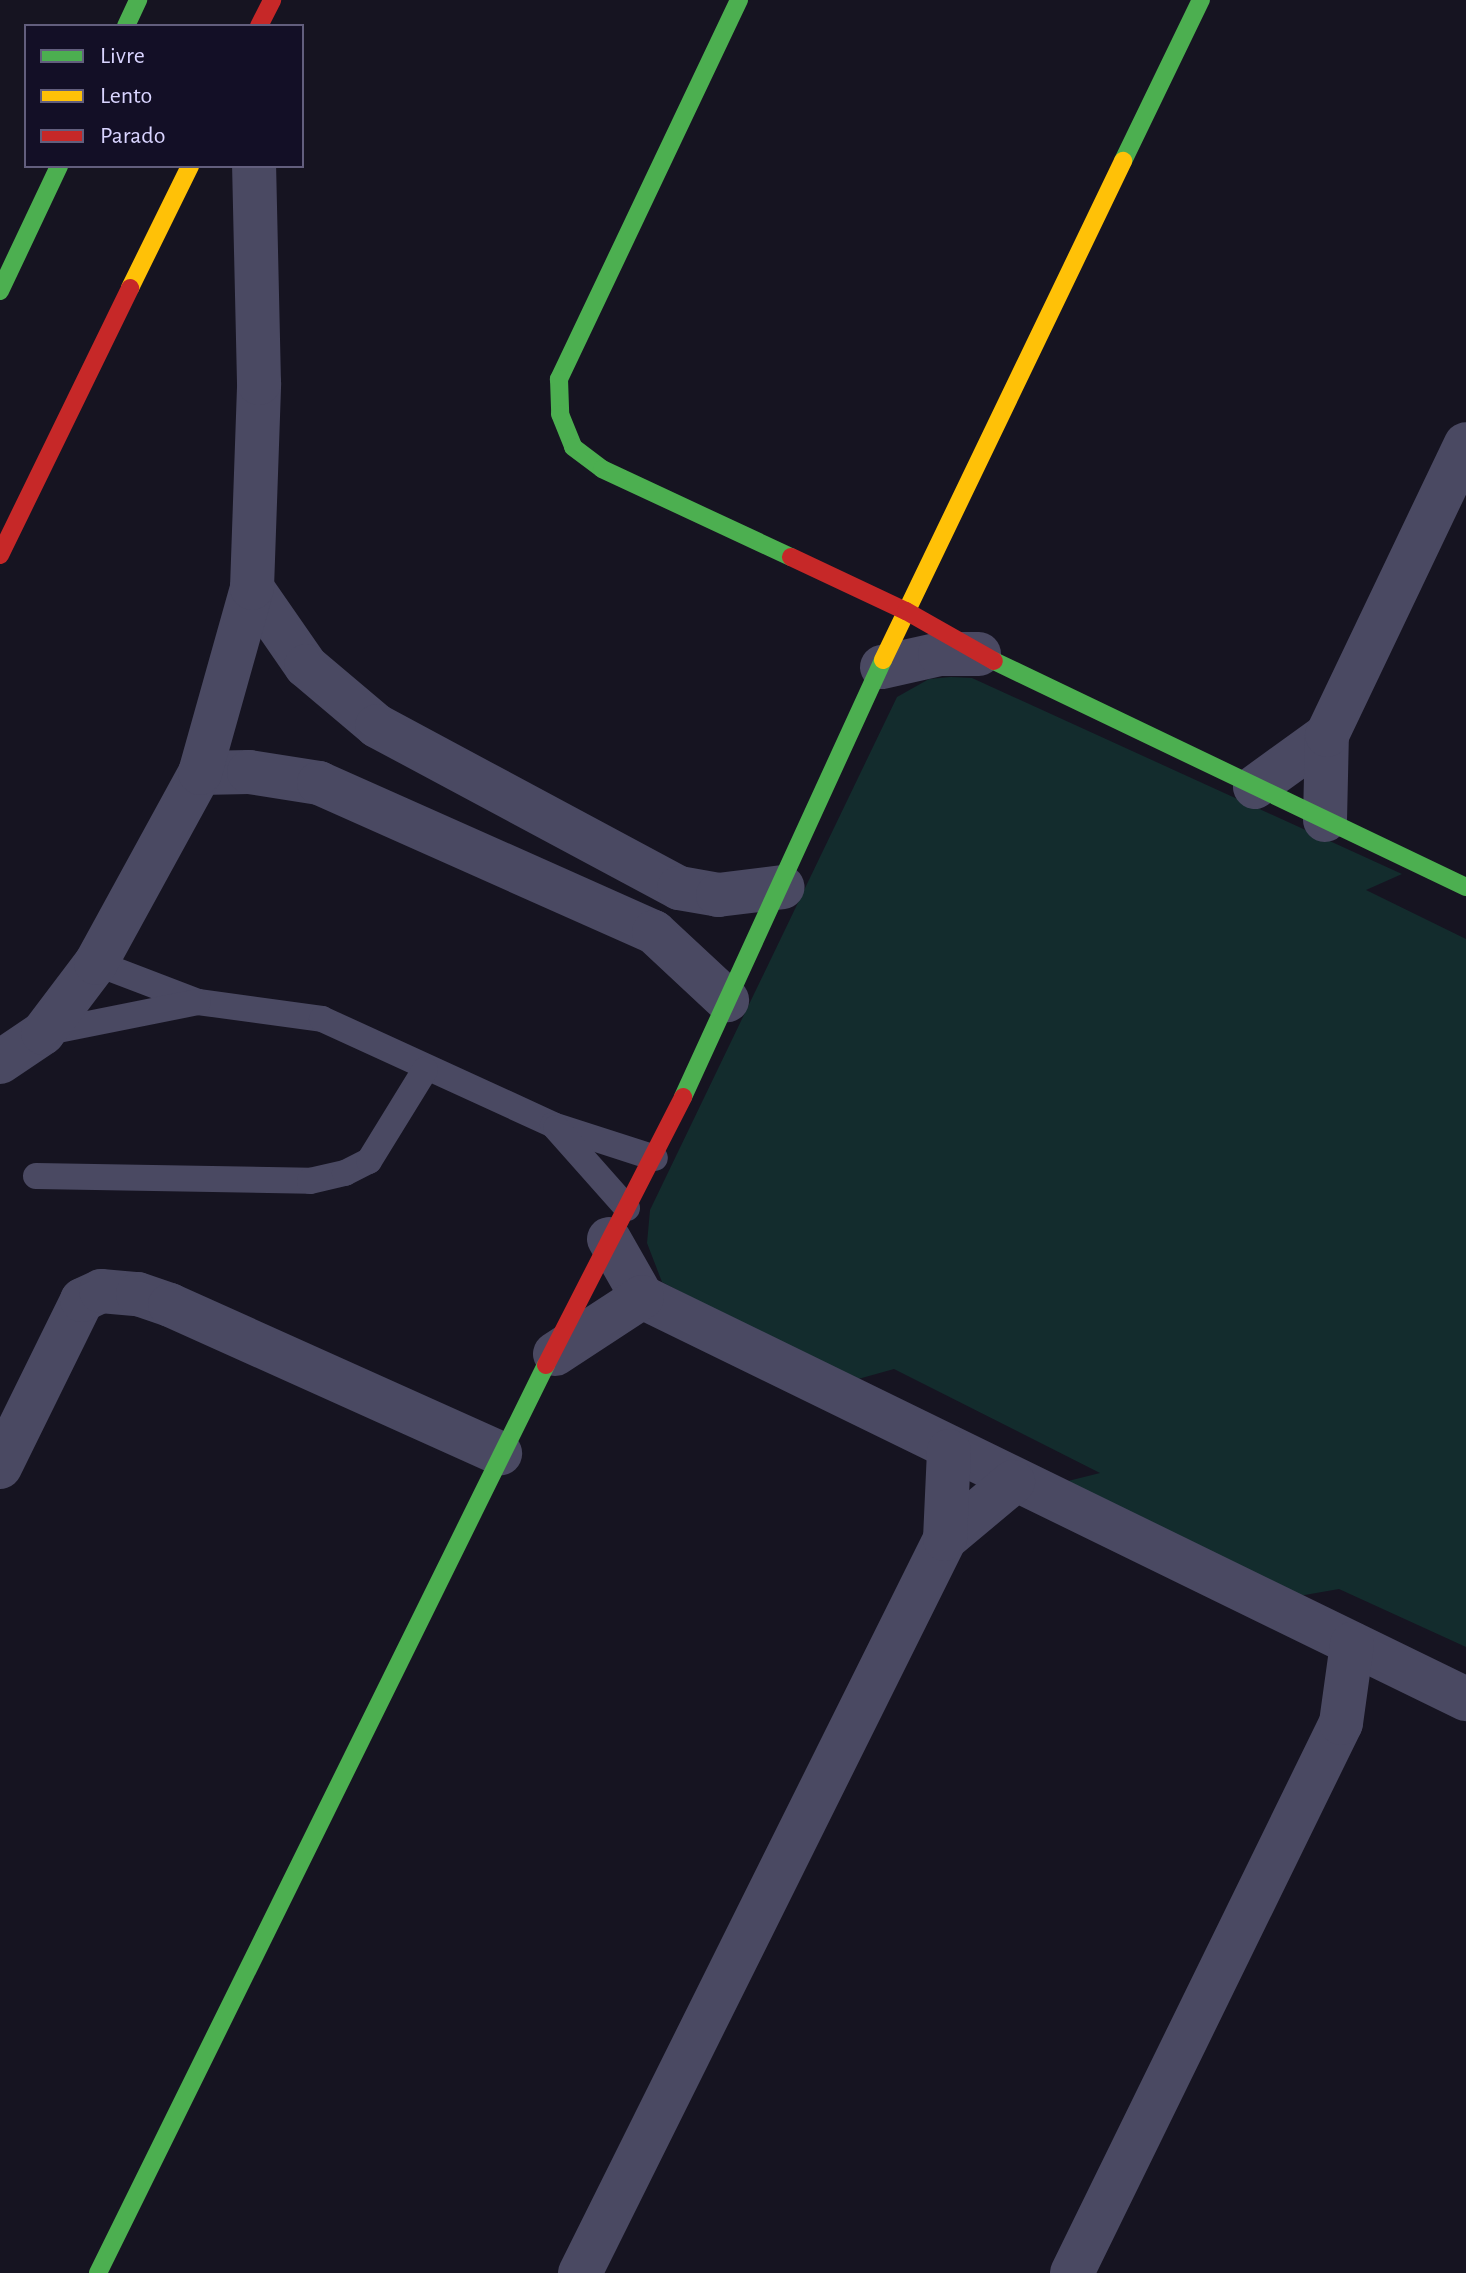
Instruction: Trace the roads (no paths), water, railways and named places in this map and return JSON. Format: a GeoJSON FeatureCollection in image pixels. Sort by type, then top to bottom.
{"type":"FeatureCollection","features":[{"type":"Feature","properties":{"kind":"street"},"geometry":{"type":"LineString","coordinates":[[127,24],[138,0]]}},
{"type":"Feature","properties":{"kind":"street"},"geometry":{"type":"LineString","coordinates":[[260,24],[272,0]]}},
{"type":"Feature","properties":{"kind":"street"},"geometry":{"type":"LineString","coordinates":[[739,0],[568,353],[559,379],[560,414],[573,447],[602,469],[906,611],[979,654],[1466,887]]}},
{"type":"Feature","properties":{"kind":"street"},"geometry":{"type":"LineString","coordinates":[[98,2273],[500,1453],[555,1354],[618,1223],[655,1158],[783,887],[906,611],[1201,0]]}},
{"type":"Feature","properties":{"kind":"street"},"geometry":{"type":"LineString","coordinates":[[0,291],[58,168]]}},
{"type":"Feature","properties":{"kind":"street"},"geometry":{"type":"LineString","coordinates":[[0,555],[189,168]]}},
{"type":"Feature","properties":{"kind":"street"},"geometry":{"type":"LineString","coordinates":[[0,1062],[43,1033],[96,963],[200,773],[252,588],[259,354],[254,168]]}},
{"type":"Feature","properties":{"kind":"street"},"geometry":{"type":"LineString","coordinates":[[1325,820],[1327,735],[1466,444]]}},
{"type":"Feature","properties":{"kind":"street"},"geometry":{"type":"LineString","coordinates":[[252,588],[306,666],[335,694],[377,726],[679,888],[718,895],[783,887]]}},
{"type":"Feature","properties":{"kind":"street"},"geometry":{"type":"LineString","coordinates":[[882,667],[930,655],[979,654]]}},
{"type":"Feature","properties":{"kind":"street"},"geometry":{"type":"LineString","coordinates":[[1255,787],[1327,735]]}},
{"type":"Feature","properties":{"kind":"street"},"geometry":{"type":"LineString","coordinates":[[200,773],[249,772],[319,783],[654,932],[727,1000]]}},
{"type":"Feature","properties":{"kind":"street"},"geometry":{"type":"LineString","coordinates":[[483,854],[510,797]]}},
{"type":"Feature","properties":{"kind":"street"},"geometry":{"type":"LineString","coordinates":[[654,932],[679,888]]}},
{"type":"Feature","properties":{"kind":"street"},"geometry":{"type":"LineString","coordinates":[[618,1223],[642,1297],[949,1451],[1466,1699]]}},
{"type":"Feature","properties":{"kind":"street"},"geometry":{"type":"LineString","coordinates":[[0,1467],[82,1300],[101,1291],[138,1294],[170,1305],[500,1453]]}},
{"type":"Feature","properties":{"kind":"street"},"geometry":{"type":"LineString","coordinates":[[555,1354],[642,1297]]}},
{"type":"Feature","properties":{"kind":"street"},"geometry":{"type":"LineString","coordinates":[[945,1539],[949,1451]]}},
{"type":"Feature","properties":{"kind":"street"},"geometry":{"type":"LineString","coordinates":[[580,2273],[945,1539],[1013,1482]]}},
{"type":"Feature","properties":{"kind":"street"},"geometry":{"type":"LineString","coordinates":[[1072,2273],[1341,1723],[1352,1644]]}},
{"type":"Feature","properties":{"kind":"street"},"geometry":{"type":"LineString","coordinates":[[1341,1723],[1404,1670]]}},
{"type":"Feature","properties":{"kind":"lane"},"geometry":{"type":"LineString","coordinates":[[96,963],[198,1002],[322,1019],[425,1070],[553,1125],[655,1158]]}},
{"type":"Feature","properties":{"kind":"lane"},"geometry":{"type":"LineString","coordinates":[[43,1033],[198,1002]]}},
{"type":"Feature","properties":{"kind":"lane"},"geometry":{"type":"LineString","coordinates":[[36,1176],[310,1181],[345,1173],[369,1161],[425,1070]]}},
{"type":"Feature","properties":{"kind":"lane"},"geometry":{"type":"LineString","coordinates":[[553,1125],[618,1223]]}}]}
